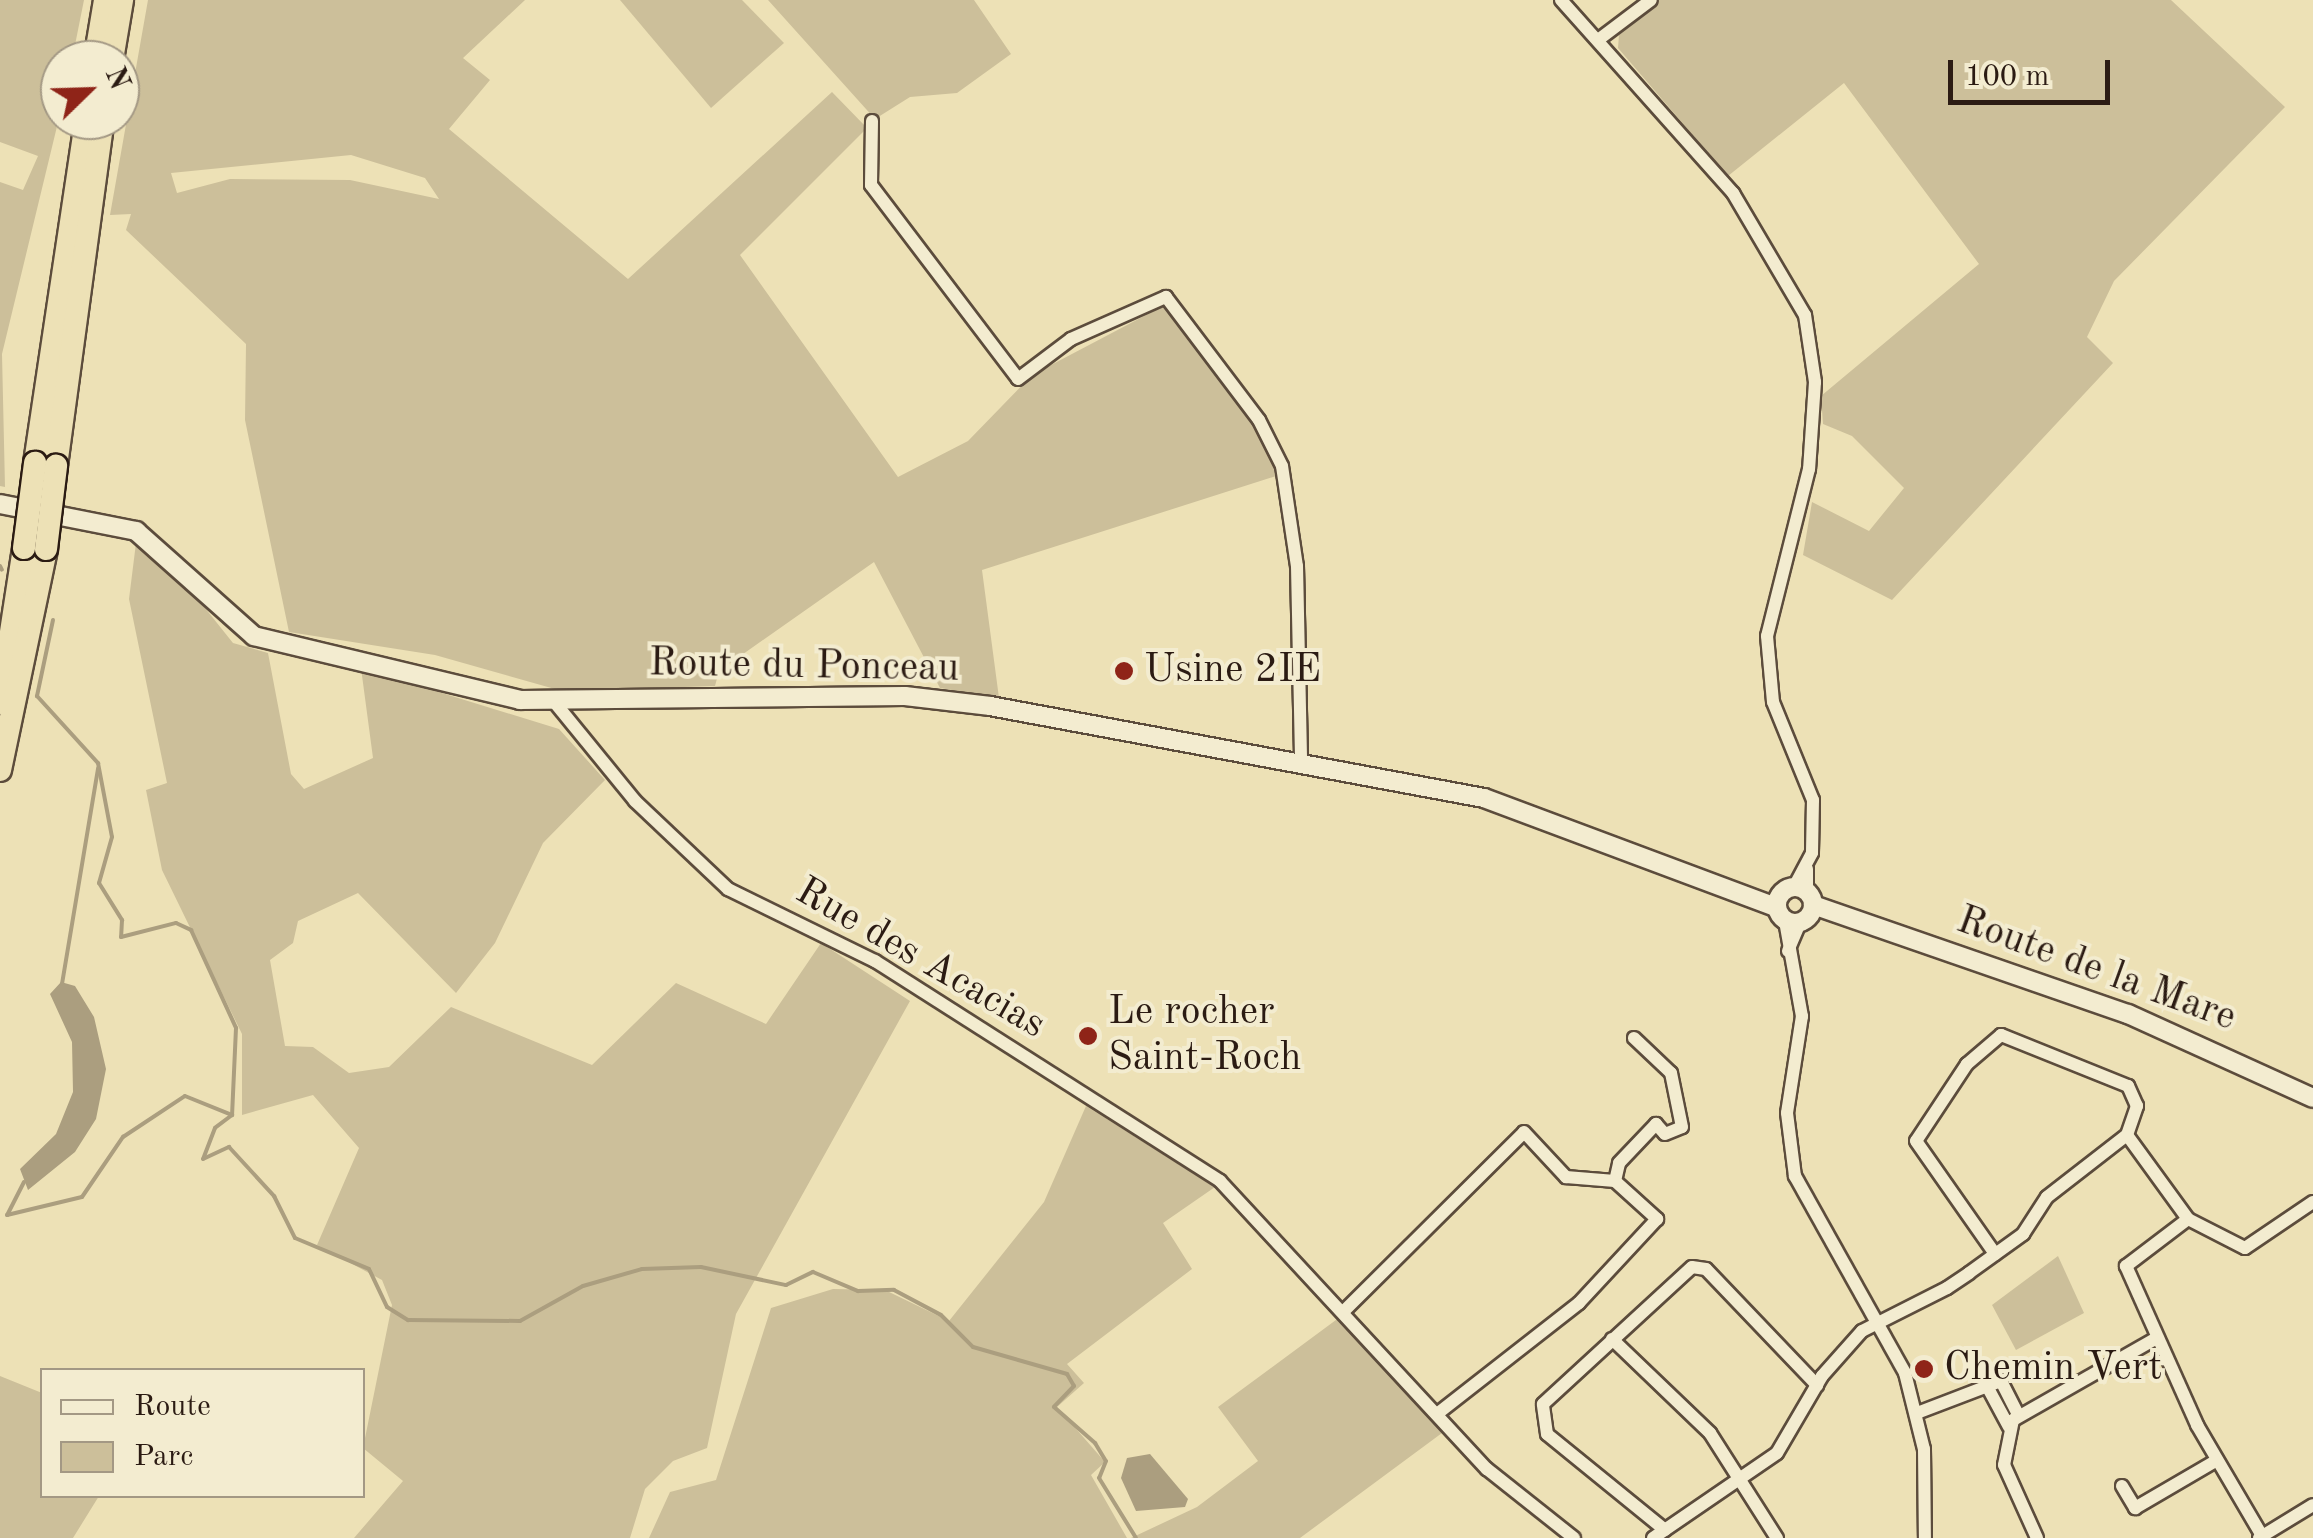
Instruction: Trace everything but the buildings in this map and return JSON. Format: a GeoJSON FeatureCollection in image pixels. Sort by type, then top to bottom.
{"type":"FeatureCollection","features":[{"type":"Feature","properties":{"kind":"highway"},"geometry":{"type":"LineString","coordinates":[[98,40],[105,0]]}},
{"type":"Feature","properties":{"kind":"highway"},"geometry":{"type":"LineString","coordinates":[[115,40],[122,0]]}},
{"type":"Feature","properties":{"kind":"highway"},"geometry":{"type":"LineString","coordinates":[[0,770],[35,549],[84,140]]}},
{"type":"Feature","properties":{"kind":"highway"},"geometry":{"type":"LineString","coordinates":[[46,464],[100,140]]}},
{"type":"Feature","properties":{"kind":"highway"},"geometry":{"type":"LineString","coordinates":[[0,702],[35,549]]}},
{"type":"Feature","properties":{"kind":"street"},"geometry":{"type":"LineString","coordinates":[[1560,0],[1752,216],[1805,316],[1815,382],[1810,469],[1767,669],[1813,800],[1806,867],[1787,954],[1802,1016],[1786,1113],[1795,1176],[1917,1413],[1926,1538]]}},
{"type":"Feature","properties":{"kind":"street"},"geometry":{"type":"LineString","coordinates":[[1598,40],[1651,0]]}},
{"type":"Feature","properties":{"kind":"street"},"geometry":{"type":"LineString","coordinates":[[872,121],[871,185],[1018,379],[1091,328],[1166,297],[1260,420],[1282,466],[1295,549],[1300,761]]}},
{"type":"Feature","properties":{"kind":"street","name":"Route du Ponceau"},"geometry":{"type":"LineString","coordinates":[[0,504],[136,531],[254,636],[556,704],[905,696],[1300,761],[1484,798],[1796,906]]}},
{"type":"Feature","properties":{"kind":"street","name":"Rue des Acacias"},"geometry":{"type":"LineString","coordinates":[[556,704],[635,801],[728,889],[875,961],[1193,1160],[1346,1310],[1487,1468],[1574,1538]]}},
{"type":"Feature","properties":{"kind":"street","name":"Route de la Mare"},"geometry":{"type":"LineString","coordinates":[[1796,906],[1850,920],[2128,1014],[2313,1098]]}},
{"type":"Feature","properties":{"kind":"street"},"geometry":{"type":"LineString","coordinates":[[1652,1538],[1743,1480],[1788,1442],[1817,1385],[1874,1323],[1995,1254],[2047,1197],[2127,1134],[2138,1106],[2128,1086],[2008,1036],[1986,1041],[1916,1142],[1995,1254]]}},
{"type":"Feature","properties":{"kind":"street"},"geometry":{"type":"LineString","coordinates":[[1615,1181],[1619,1163],[1656,1124],[1665,1134],[1682,1127],[1671,1073],[1634,1038]]}},
{"type":"Feature","properties":{"kind":"street"},"geometry":{"type":"LineString","coordinates":[[1346,1310],[1524,1132],[1566,1177],[1615,1181],[1656,1218],[1578,1304],[1438,1413]]}},
{"type":"Feature","properties":{"kind":"street"},"geometry":{"type":"LineString","coordinates":[[2127,1134],[2188,1219],[2244,1248],[2313,1202]]}},
{"type":"Feature","properties":{"kind":"street"},"geometry":{"type":"LineString","coordinates":[[2188,1219],[2126,1266],[2217,1460],[2260,1537],[2313,1505]]}},
{"type":"Feature","properties":{"kind":"street"},"geometry":{"type":"LineString","coordinates":[[1665,1530],[1540,1421],[1544,1404],[1612,1339],[1684,1271],[1701,1267],[1817,1385]]}},
{"type":"Feature","properties":{"kind":"street"},"geometry":{"type":"LineString","coordinates":[[2038,1538],[2007,1477],[2010,1427],[2018,1414],[2158,1338]]}},
{"type":"Feature","properties":{"kind":"street"},"geometry":{"type":"LineString","coordinates":[[1612,1339],[1710,1433],[1777,1538]]}},
{"type":"Feature","properties":{"kind":"street"},"geometry":{"type":"LineString","coordinates":[[1917,1413],[2001,1381],[2018,1414]]}},
{"type":"Feature","properties":{"kind":"street"},"geometry":{"type":"LineString","coordinates":[[1988,1388],[2010,1427]]}},
{"type":"Feature","properties":{"kind":"street"},"geometry":{"type":"LineString","coordinates":[[2122,1486],[2135,1508],[2217,1460]]}},
{"type":"Feature","properties":{"kind":"green space"},"geometry":{"type":"Polygon","coordinates":[[[0,0],[84,0],[76,40],[40,40],[40,140],[54,140],[2,354],[5,487],[0,486],[0,182],[23,190],[38,156],[0,142],[0,0]]]}},
{"type":"Feature","properties":{"kind":"green space"},"geometry":{"type":"Polygon","coordinates":[[[148,0],[525,0],[463,58],[490,80],[449,129],[628,279],[832,92],[867,128],[740,255],[898,477],[968,441],[1032,375],[1167,304],[1266,442],[1279,475],[982,570],[999,698],[940,688],[874,562],[719,671],[715,686],[562,691],[435,655],[289,632],[245,420],[246,344],[126,230],[131,214],[110,215],[123,140],[140,140],[140,45],[148,0]],[[351,155],[171,173],[177,193],[230,179],[350,180],[439,199],[425,178],[351,155]]]}},
{"type":"Feature","properties":{"kind":"green space"},"geometry":{"type":"Polygon","coordinates":[[[620,0],[742,0],[784,43],[711,108],[620,0]]]}},
{"type":"Feature","properties":{"kind":"green space"},"geometry":{"type":"Polygon","coordinates":[[[768,0],[974,0],[1011,54],[957,93],[910,97],[875,119],[768,0]]]}},
{"type":"Feature","properties":{"kind":"green space"},"geometry":{"type":"Polygon","coordinates":[[[1658,0],[2171,0],[2285,107],[2114,281],[2087,337],[2113,363],[1892,600],[1803,555],[1812,502],[1869,531],[1904,488],[1852,436],[1823,424],[1821,396],[1979,264],[1844,83],[1728,176],[1618,48],[1619,35],[1658,0]]]}},
{"type":"Feature","properties":{"kind":"green space"},"geometry":{"type":"Polygon","coordinates":[[[136,543],[185,583],[233,643],[268,653],[291,774],[304,789],[373,758],[361,668],[559,729],[605,780],[543,843],[495,943],[456,993],[358,893],[298,921],[293,943],[270,960],[285,1046],[313,1047],[349,1073],[389,1067],[451,1007],[592,1065],[676,983],[766,1024],[821,943],[910,1001],[736,1314],[707,1448],[673,1461],[645,1489],[630,1538],[354,1538],[403,1481],[365,1450],[392,1305],[382,1280],[317,1245],[359,1148],[313,1095],[242,1115],[242,1034],[162,870],[146,790],[167,783],[129,599],[136,543]]]}},
{"type":"Feature","properties":{"kind":"green space"},"geometry":{"type":"Polygon","coordinates":[[[1086,1106],[1215,1187],[1163,1223],[1192,1269],[1067,1364],[1084,1383],[1057,1407],[1105,1462],[1091,1475],[1127,1538],[649,1538],[670,1492],[716,1480],[771,1308],[833,1289],[885,1290],[949,1321],[1044,1202],[1086,1106]]]}},
{"type":"Feature","properties":{"kind":"green space"},"geometry":{"type":"Polygon","coordinates":[[[2058,1256],[2084,1313],[2016,1350],[1992,1305],[2058,1256]]]}},
{"type":"Feature","properties":{"kind":"green space"},"geometry":{"type":"Polygon","coordinates":[[[1340,1317],[1442,1433],[1300,1538],[1131,1538],[1197,1507],[1258,1461],[1218,1407],[1340,1317]]]}},
{"type":"Feature","properties":{"kind":"green space"},"geometry":{"type":"Polygon","coordinates":[[[0,1376],[40,1392],[40,1498],[98,1498],[73,1538],[0,1538],[0,1376]]]}},
{"type":"Feature","properties":{"kind":"shaded area"},"geometry":{"type":"Polygon","coordinates":[[[61,982],[75,986],[94,1017],[106,1069],[96,1119],[75,1152],[28,1190],[20,1169],[56,1134],[73,1092],[72,1042],[50,994],[61,982]]]}},
{"type":"Feature","properties":{"kind":"shaded area"},"geometry":{"type":"Polygon","coordinates":[[[1150,1454],[1188,1499],[1185,1507],[1136,1511],[1121,1478],[1127,1458],[1150,1454]]]}},
{"type":"Feature","properties":{"kind":"waterway"},"geometry":{"type":"LineString","coordinates":[[0,566],[2,570]]}},
{"type":"Feature","properties":{"kind":"waterway"},"geometry":{"type":"LineString","coordinates":[[53,620],[37,696],[98,763],[112,837],[99,883],[122,920],[121,937],[176,923],[191,930],[236,1028],[232,1115],[215,1128],[203,1159],[229,1147],[274,1196],[295,1238],[369,1269],[387,1307],[408,1320],[520,1321],[583,1286],[642,1269],[701,1267],[786,1285],[813,1272],[858,1291],[894,1290],[941,1315],[973,1347],[1067,1374],[1074,1386],[1054,1407],[1095,1443],[1106,1461],[1099,1478],[1136,1538]]}},
{"type":"Feature","properties":{"kind":"waterway"},"geometry":{"type":"LineString","coordinates":[[62,984],[98,768]]}},
{"type":"Feature","properties":{"kind":"waterway"},"geometry":{"type":"LineString","coordinates":[[24,1182],[7,1215],[82,1197],[123,1137],[185,1096],[232,1115]]}},
{"type":"Feature","properties":{"kind":"place","name":"Usine 2IE"},"geometry":{"type":"Point","coordinates":[1124,671]}},
{"type":"Feature","properties":{"kind":"place","name":"Le rocher Saint-Roch"},"geometry":{"type":"Point","coordinates":[1088,1036]}},
{"type":"Feature","properties":{"kind":"place","name":"Chemin Vert"},"geometry":{"type":"Point","coordinates":[1924,1369]}}]}
